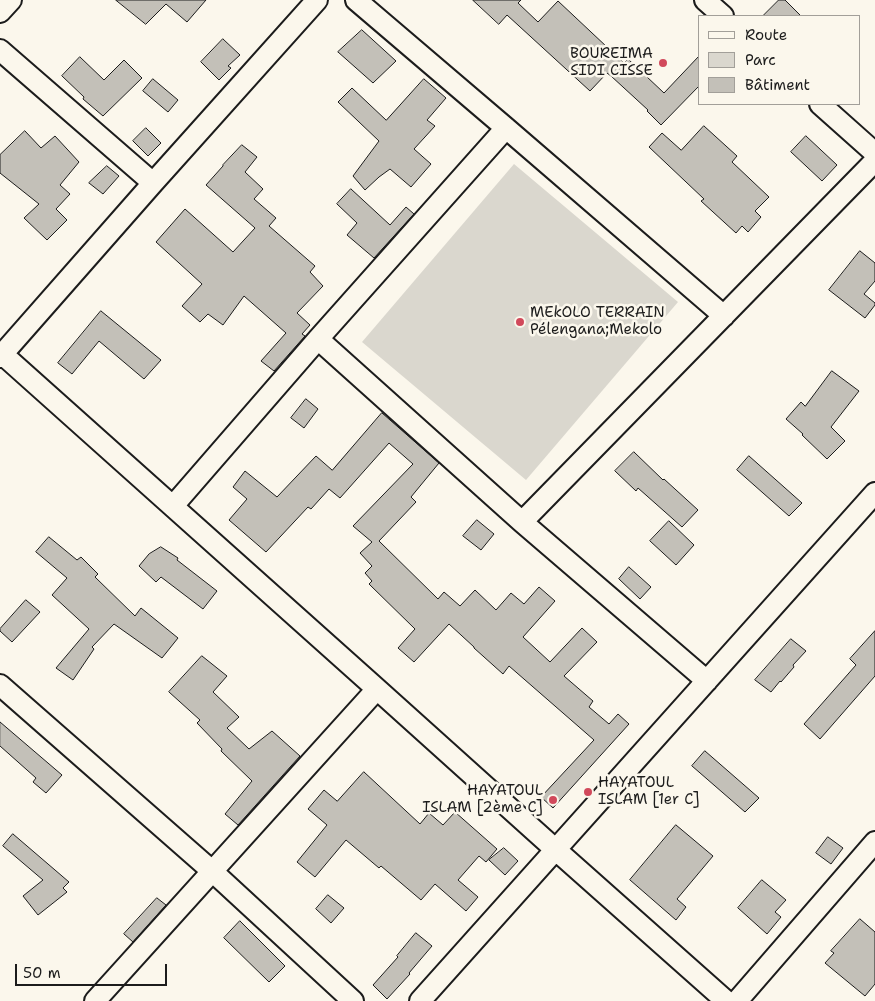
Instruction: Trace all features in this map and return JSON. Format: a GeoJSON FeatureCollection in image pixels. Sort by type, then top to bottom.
{"type":"FeatureCollection","features":[{"type":"Feature","properties":{"kind":"street"},"geometry":{"type":"LineString","coordinates":[[0,12],[11,0]]}},
{"type":"Feature","properties":{"kind":"street"},"geometry":{"type":"LineString","coordinates":[[317,0],[1,355],[726,1001]]}},
{"type":"Feature","properties":{"kind":"street"},"geometry":{"type":"LineString","coordinates":[[356,0],[724,316]]}},
{"type":"Feature","properties":{"kind":"street"},"geometry":{"type":"LineString","coordinates":[[705,0],[722,15]]}},
{"type":"Feature","properties":{"kind":"street"},"geometry":{"type":"LineString","coordinates":[[0,50],[154,183]]}},
{"type":"Feature","properties":{"kind":"street"},"geometry":{"type":"LineString","coordinates":[[821,105],[875,153]]}},
{"type":"Feature","properties":{"kind":"street"},"geometry":{"type":"LineString","coordinates":[[172,506],[506,128]]}},
{"type":"Feature","properties":{"kind":"street"},"geometry":{"type":"LineString","coordinates":[[522,522],[875,161]]}},
{"type":"Feature","properties":{"kind":"street"},"geometry":{"type":"LineString","coordinates":[[318,339],[522,522],[707,681]]}},
{"type":"Feature","properties":{"kind":"street"},"geometry":{"type":"LineString","coordinates":[[420,1001],[875,492]]}},
{"type":"Feature","properties":{"kind":"street"},"geometry":{"type":"LineString","coordinates":[[95,1001],[377,689]]}},
{"type":"Feature","properties":{"kind":"street"},"geometry":{"type":"LineString","coordinates":[[4,696],[212,871],[353,1001]]}},
{"type":"Feature","properties":{"kind":"street"},"geometry":{"type":"LineString","coordinates":[[737,1001],[875,842]]}},
{"type":"Feature","properties":{"kind":"green space","name":"MEkOLO TERRAIN Pélengana;Mekolo"},"geometry":{"type":"Polygon","coordinates":[[[514,164],[678,302],[526,480],[362,342],[514,164]]]}},
{"type":"Feature","properties":{"kind":"building"},"geometry":{"type":"Polygon","coordinates":[[[116,0],[206,0],[187,22],[166,4],[146,24],[116,0]]]}},
{"type":"Feature","properties":{"kind":"building"},"geometry":{"type":"Polygon","coordinates":[[[473,0],[521,0],[518,3],[538,22],[558,1],[624,63],[628,59],[664,93],[698,57],[698,87],[661,125],[648,110],[607,73],[590,91],[507,15],[499,24],[473,0]]]}},
{"type":"Feature","properties":{"kind":"building"},"geometry":{"type":"Polygon","coordinates":[[[779,0],[785,0],[800,15],[764,15],[779,0]]]}},
{"type":"Feature","properties":{"kind":"building"},"geometry":{"type":"Polygon","coordinates":[[[362,30],[396,61],[373,83],[338,52],[362,30]]]}},
{"type":"Feature","properties":{"kind":"building"},"geometry":{"type":"Polygon","coordinates":[[[223,39],[240,55],[228,66],[231,68],[219,80],[201,62],[223,39]]]}},
{"type":"Feature","properties":{"kind":"building"},"geometry":{"type":"Polygon","coordinates":[[[80,57],[104,80],[124,60],[142,78],[103,116],[83,99],[84,97],[62,76],[80,57]]]}},
{"type":"Feature","properties":{"kind":"building"},"geometry":{"type":"Polygon","coordinates":[[[153,79],[178,100],[168,112],[143,91],[153,79]]]}},
{"type":"Feature","properties":{"kind":"building"},"geometry":{"type":"Polygon","coordinates":[[[424,79],[446,98],[427,120],[435,126],[414,149],[431,164],[411,187],[390,169],[365,190],[353,176],[379,141],[338,102],[352,88],[386,120],[424,79]]]}},
{"type":"Feature","properties":{"kind":"building"},"geometry":{"type":"Polygon","coordinates":[[[704,126],[737,156],[732,162],[769,197],[755,211],[761,217],[748,232],[742,226],[736,233],[701,201],[704,199],[649,147],[662,133],[681,150],[704,126]]]}},
{"type":"Feature","properties":{"kind":"building"},"geometry":{"type":"Polygon","coordinates":[[[146,128],[161,143],[148,156],[133,141],[146,128]]]}},
{"type":"Feature","properties":{"kind":"building"},"geometry":{"type":"Polygon","coordinates":[[[25,131],[41,148],[55,136],[79,162],[60,185],[70,194],[56,209],[67,220],[47,240],[24,218],[39,204],[0,173],[0,155],[25,131]]]}},
{"type":"Feature","properties":{"kind":"building"},"geometry":{"type":"Polygon","coordinates":[[[806,136],[837,165],[822,181],[791,152],[806,136]]]}},
{"type":"Feature","properties":{"kind":"building"},"geometry":{"type":"Polygon","coordinates":[[[242,145],[257,157],[245,172],[263,189],[254,199],[276,218],[269,226],[315,266],[310,272],[323,286],[297,313],[310,325],[302,334],[305,336],[274,371],[261,361],[286,333],[244,296],[223,325],[208,314],[200,322],[182,306],[202,284],[156,242],[185,209],[233,252],[255,228],[206,185],[242,145]]]}},
{"type":"Feature","properties":{"kind":"building"},"geometry":{"type":"Polygon","coordinates":[[[107,166],[119,176],[103,194],[89,183],[107,166]]]}},
{"type":"Feature","properties":{"kind":"building"},"geometry":{"type":"Polygon","coordinates":[[[351,189],[390,225],[406,207],[414,214],[374,258],[347,235],[357,223],[337,204],[351,189]]]}},
{"type":"Feature","properties":{"kind":"building"},"geometry":{"type":"Polygon","coordinates":[[[860,251],[875,263],[875,281],[864,294],[875,305],[865,318],[829,290],[860,251]]]}},
{"type":"Feature","properties":{"kind":"building"},"geometry":{"type":"Polygon","coordinates":[[[101,311],[161,360],[144,379],[99,341],[72,374],[58,363],[101,311]]]}},
{"type":"Feature","properties":{"kind":"building"},"geometry":{"type":"Polygon","coordinates":[[[832,371],[859,391],[831,427],[845,441],[827,459],[786,419],[801,402],[805,406],[832,371]]]}},
{"type":"Feature","properties":{"kind":"building"},"geometry":{"type":"Polygon","coordinates":[[[306,399],[318,409],[304,428],[291,418],[306,399]]]}},
{"type":"Feature","properties":{"kind":"building"},"geometry":{"type":"Polygon","coordinates":[[[382,413],[439,463],[411,497],[416,502],[379,541],[438,599],[444,592],[460,606],[475,590],[496,610],[511,593],[524,604],[539,587],[555,601],[523,637],[550,662],[582,628],[597,642],[564,676],[593,701],[589,707],[609,724],[618,714],[629,724],[553,808],[541,797],[594,740],[509,666],[503,674],[449,624],[414,662],[398,648],[415,629],[369,584],[372,581],[365,573],[372,566],[360,553],[372,542],[353,526],[413,464],[389,443],[340,498],[329,489],[311,509],[308,507],[266,552],[229,520],[247,499],[233,487],[245,471],[277,497],[316,456],[332,470],[382,413]]]}},
{"type":"Feature","properties":{"kind":"building"},"geometry":{"type":"Polygon","coordinates":[[[634,452],[698,510],[682,527],[638,488],[636,491],[615,471],[634,452]]]}},
{"type":"Feature","properties":{"kind":"building"},"geometry":{"type":"Polygon","coordinates":[[[749,456],[802,503],[789,516],[737,470],[749,456]]]}},
{"type":"Feature","properties":{"kind":"building"},"geometry":{"type":"Polygon","coordinates":[[[477,520],[494,534],[481,550],[463,536],[477,520]]]}},
{"type":"Feature","properties":{"kind":"building"},"geometry":{"type":"Polygon","coordinates":[[[669,521],[694,545],[676,565],[650,541],[669,521]]]}},
{"type":"Feature","properties":{"kind":"building"},"geometry":{"type":"Polygon","coordinates":[[[49,537],[77,560],[81,557],[98,574],[95,577],[135,616],[141,608],[178,638],[162,658],[114,624],[92,647],[94,649],[73,680],[56,668],[89,629],[52,595],[67,578],[36,552],[49,537]]]}},
{"type":"Feature","properties":{"kind":"building"},"geometry":{"type":"Polygon","coordinates":[[[161,547],[178,558],[177,560],[217,591],[203,609],[161,577],[156,582],[139,566],[149,554],[161,547]]]}},
{"type":"Feature","properties":{"kind":"building"},"geometry":{"type":"Polygon","coordinates":[[[629,567],[651,587],[640,599],[619,579],[629,567]]]}},
{"type":"Feature","properties":{"kind":"building"},"geometry":{"type":"Polygon","coordinates":[[[26,600],[40,612],[12,642],[0,629],[26,600]]]}},
{"type":"Feature","properties":{"kind":"building"},"geometry":{"type":"Polygon","coordinates":[[[875,631],[875,676],[820,739],[804,724],[856,665],[850,659],[875,631]]]}},
{"type":"Feature","properties":{"kind":"building"},"geometry":{"type":"Polygon","coordinates":[[[791,639],[806,651],[771,692],[755,680],[791,639]]]}},
{"type":"Feature","properties":{"kind":"building"},"geometry":{"type":"Polygon","coordinates":[[[202,656],[227,676],[213,692],[239,717],[227,728],[249,749],[272,731],[300,756],[238,825],[225,814],[252,781],[221,751],[222,749],[197,723],[200,720],[169,692],[202,656]]]}},
{"type":"Feature","properties":{"kind":"building"},"geometry":{"type":"Polygon","coordinates":[[[0,722],[62,775],[46,793],[33,782],[36,778],[0,746],[0,722]]]}},
{"type":"Feature","properties":{"kind":"building"},"geometry":{"type":"Polygon","coordinates":[[[705,751],[759,798],[745,812],[692,766],[705,751]]]}},
{"type":"Feature","properties":{"kind":"building"},"geometry":{"type":"Polygon","coordinates":[[[364,772],[420,824],[429,813],[443,825],[455,812],[497,849],[486,862],[479,856],[458,880],[478,897],[466,911],[435,884],[421,900],[381,866],[379,868],[346,840],[315,877],[297,862],[327,825],[308,809],[324,790],[337,801],[364,772]]]}},
{"type":"Feature","properties":{"kind":"building"},"geometry":{"type":"Polygon","coordinates":[[[676,825],[713,856],[677,899],[686,907],[676,920],[630,880],[676,825]]]}},
{"type":"Feature","properties":{"kind":"building"},"geometry":{"type":"Polygon","coordinates":[[[13,834],[69,882],[63,888],[67,892],[38,915],[23,896],[43,880],[3,846],[13,834]]]}},
{"type":"Feature","properties":{"kind":"building"},"geometry":{"type":"Polygon","coordinates":[[[828,837],[843,848],[831,864],[816,853],[828,837]]]}},
{"type":"Feature","properties":{"kind":"building"},"geometry":{"type":"Polygon","coordinates":[[[504,848],[518,861],[505,875],[489,860],[504,848]]]}},
{"type":"Feature","properties":{"kind":"building"},"geometry":{"type":"Polygon","coordinates":[[[762,880],[786,900],[775,912],[781,917],[767,934],[738,908],[762,880]]]}},
{"type":"Feature","properties":{"kind":"building"},"geometry":{"type":"Polygon","coordinates":[[[328,895],[344,908],[331,923],[316,909],[328,895]]]}},
{"type":"Feature","properties":{"kind":"building"},"geometry":{"type":"Polygon","coordinates":[[[157,898],[166,905],[133,942],[124,934],[157,898]]]}},
{"type":"Feature","properties":{"kind":"building"},"geometry":{"type":"Polygon","coordinates":[[[860,919],[875,932],[875,984],[865,996],[825,963],[834,953],[831,951],[860,919]]]}},
{"type":"Feature","properties":{"kind":"building"},"geometry":{"type":"Polygon","coordinates":[[[240,921],[285,966],[269,982],[224,938],[240,921]]]}},
{"type":"Feature","properties":{"kind":"building"},"geometry":{"type":"Polygon","coordinates":[[[416,933],[432,946],[387,999],[373,985],[416,933]]]}},
{"type":"Feature","properties":{"kind":"place","name":"BOUREIMA SIDI CISSE"},"geometry":{"type":"Point","coordinates":[663,63]}},
{"type":"Feature","properties":{"kind":"place","name":"MEkOLO TERRAIN Pélengana;Mekolo"},"geometry":{"type":"Point","coordinates":[520,322]}},
{"type":"Feature","properties":{"kind":"place","name":"HAYATOUL ISLAM [1er C]"},"geometry":{"type":"Point","coordinates":[588,792]}},
{"type":"Feature","properties":{"kind":"place","name":"HAYATOUL ISLAM [2ème C]"},"geometry":{"type":"Point","coordinates":[553,800]}}]}
